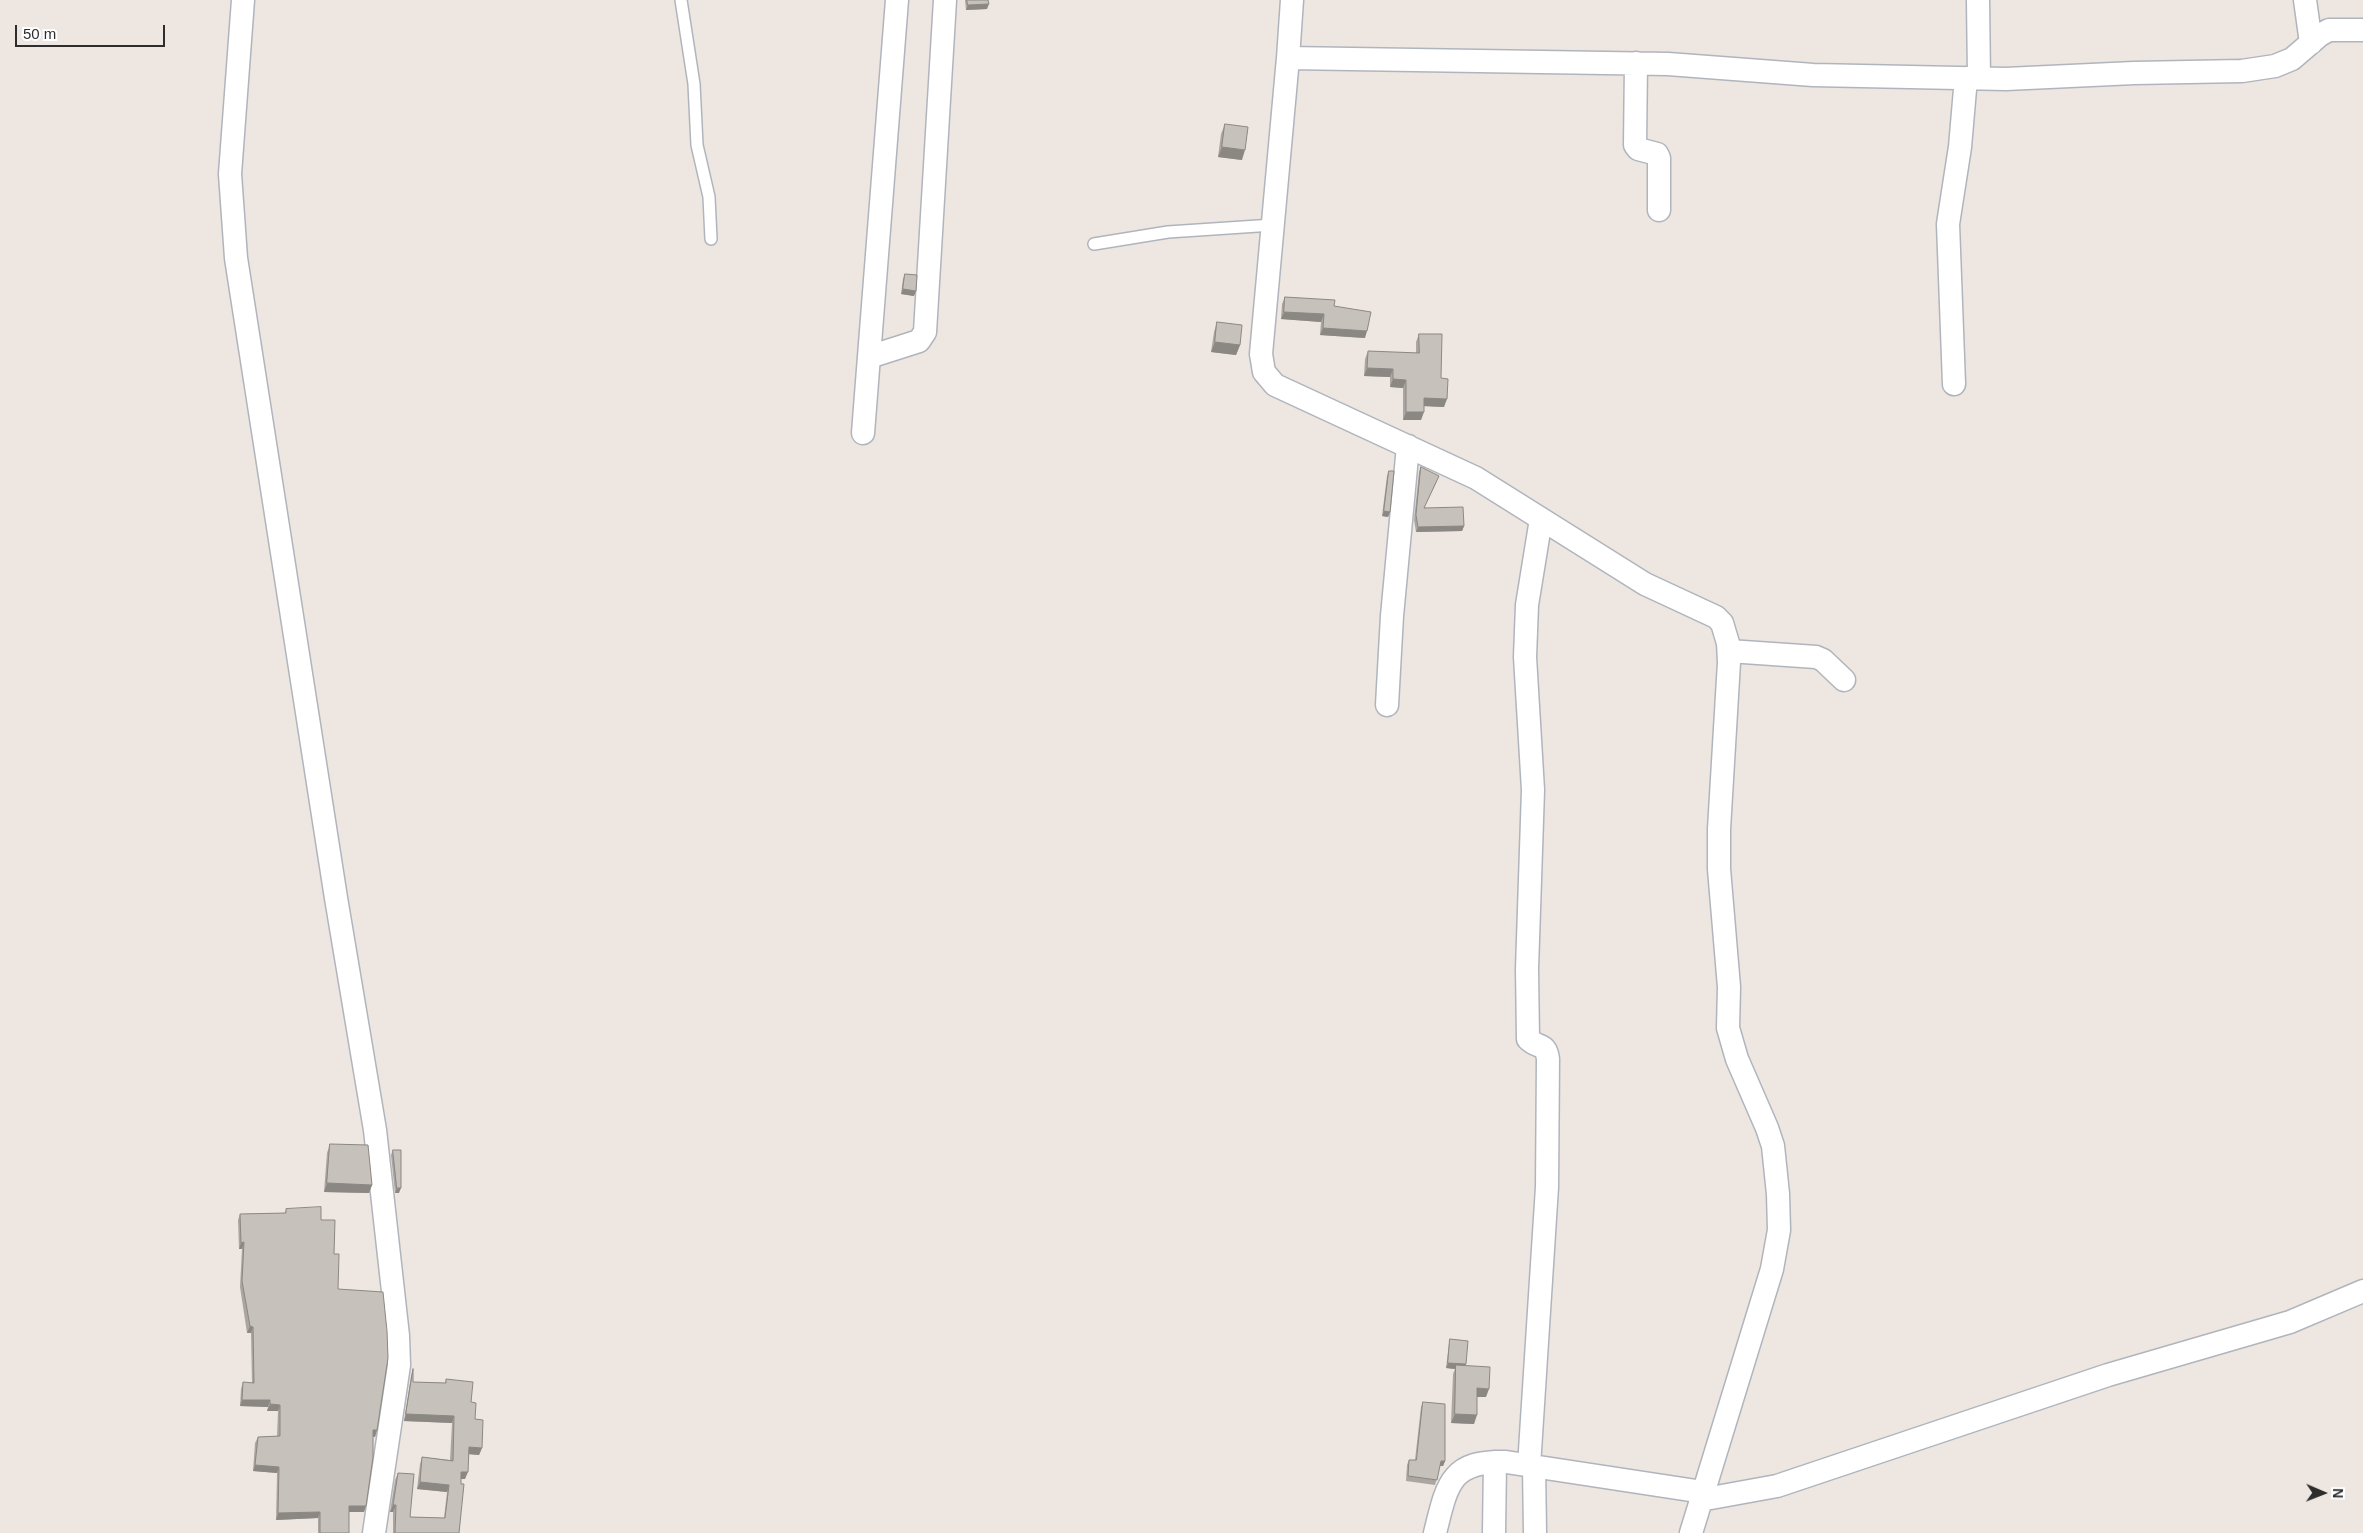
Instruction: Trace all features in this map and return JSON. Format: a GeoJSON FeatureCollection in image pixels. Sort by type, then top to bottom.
{"type":"FeatureCollection","features":[{"type":"Feature","properties":{"kind":"street"},"geometry":{"type":"LineString","coordinates":[[243,0],[230,174],[236,258],[333,879],[375,1130],[398,1336],[398,1365],[374,1533]]}},
{"type":"Feature","properties":{"kind":"street"},"geometry":{"type":"LineString","coordinates":[[863,433],[897,0]]}},
{"type":"Feature","properties":{"kind":"street"},"geometry":{"type":"LineString","coordinates":[[869,357],[919,341],[925,332],[944,0]]}},
{"type":"Feature","properties":{"kind":"street"},"geometry":{"type":"LineString","coordinates":[[1292,0],[1261,354],[1264,372],[1275,385],[1476,478],[1646,584],[1716,617],[1726,631],[1729,652],[1719,869],[1728,956],[1728,1028],[1737,1059],[1773,1146],[1778,1194],[1779,1230],[1772,1269],[1691,1533]]}},
{"type":"Feature","properties":{"kind":"street"},"geometry":{"type":"LineString","coordinates":[[1954,384],[1948,224],[1972,78],[1978,0]]}},
{"type":"Feature","properties":{"kind":"street"},"geometry":{"type":"LineString","coordinates":[[2304,0],[2311,43]]}},
{"type":"Feature","properties":{"kind":"street"},"geometry":{"type":"LineString","coordinates":[[1288,58],[1636,63],[1813,75],[1972,78],[2242,71],[2275,66],[2292,59],[2320,35],[2329,30],[2363,30]]}},
{"type":"Feature","properties":{"kind":"street"},"geometry":{"type":"LineString","coordinates":[[1636,63],[1635,145],[1638,149],[1657,154],[1659,210]]}},
{"type":"Feature","properties":{"kind":"street"},"geometry":{"type":"LineString","coordinates":[[1387,705],[1392,616],[1408,446]]}},
{"type":"Feature","properties":{"kind":"street"},"geometry":{"type":"LineString","coordinates":[[1535,1533],[1532,1466],[1547,1178],[1548,1059],[1547,1051],[1543,1047],[1532,1043],[1528,1039],[1527,969],[1532,790],[1525,657],[1526,624],[1541,519]]}},
{"type":"Feature","properties":{"kind":"street"},"geometry":{"type":"LineString","coordinates":[[1729,652],[1816,657],[1823,660],[1844,680]]}},
{"type":"Feature","properties":{"kind":"street"},"geometry":{"type":"LineString","coordinates":[[1435,1533],[1448,1488],[1455,1476],[1468,1465],[1495,1462],[1532,1466],[1701,1496],[1777,1486],[2108,1375],[2290,1322],[2363,1291]]}},
{"type":"Feature","properties":{"kind":"street"},"geometry":{"type":"LineString","coordinates":[[1494,1533],[1495,1462]]}},
{"type":"Feature","properties":{"kind":"lane"},"geometry":{"type":"LineString","coordinates":[[681,0],[694,84],[698,145],[708,197],[711,239]]}},
{"type":"Feature","properties":{"kind":"lane"},"geometry":{"type":"LineString","coordinates":[[1094,244],[1168,232],[1273,225]]}},
{"type":"Feature","properties":{"kind":"building"},"geometry":{"type":"Polygon","coordinates":[[[967,0],[988,0],[989,4],[968,5],[967,0]]]}},
{"type":"Feature","properties":{"kind":"building"},"geometry":{"type":"Polygon","coordinates":[[[1225,124],[1248,127],[1245,150],[1222,147],[1225,124]]]}},
{"type":"Feature","properties":{"kind":"building"},"geometry":{"type":"Polygon","coordinates":[[[905,274],[917,275],[916,291],[903,289],[905,274]]]}},
{"type":"Feature","properties":{"kind":"building"},"geometry":{"type":"Polygon","coordinates":[[[1285,297],[1335,300],[1334,306],[1371,312],[1367,331],[1323,328],[1324,314],[1284,312],[1285,297]]]}},
{"type":"Feature","properties":{"kind":"building"},"geometry":{"type":"Polygon","coordinates":[[[1217,322],[1242,325],[1240,345],[1215,342],[1217,322]]]}},
{"type":"Feature","properties":{"kind":"building"},"geometry":{"type":"Polygon","coordinates":[[[1419,334],[1442,334],[1441,378],[1448,379],[1447,399],[1424,398],[1424,412],[1406,412],[1406,380],[1393,379],[1393,369],[1367,368],[1368,351],[1419,353],[1419,334]]]}},
{"type":"Feature","properties":{"kind":"building"},"geometry":{"type":"Polygon","coordinates":[[[1421,467],[1439,476],[1424,508],[1463,507],[1464,526],[1418,527],[1416,515],[1421,467]]]}},
{"type":"Feature","properties":{"kind":"building"},"geometry":{"type":"Polygon","coordinates":[[[1389,471],[1394,471],[1390,512],[1384,511],[1389,471]]]}},
{"type":"Feature","properties":{"kind":"building"},"geometry":{"type":"Polygon","coordinates":[[[330,1144],[368,1145],[372,1185],[327,1183],[330,1144]]]}},
{"type":"Feature","properties":{"kind":"building"},"geometry":{"type":"Polygon","coordinates":[[[393,1150],[401,1150],[401,1188],[397,1188],[393,1150]]]}},
{"type":"Feature","properties":{"kind":"building"},"geometry":{"type":"Polygon","coordinates":[[[321,1207],[321,1220],[335,1220],[334,1254],[339,1254],[338,1289],[383,1292],[387,1331],[388,1358],[377,1430],[373,1430],[373,1457],[366,1506],[349,1506],[349,1533],[320,1533],[320,1512],[278,1513],[279,1467],[255,1465],[258,1437],[280,1436],[280,1405],[270,1404],[270,1400],[242,1400],[243,1382],[254,1383],[253,1327],[250,1326],[242,1281],[244,1242],[241,1243],[240,1214],[286,1213],[286,1209],[321,1207]]]}},
{"type":"Feature","properties":{"kind":"building"},"geometry":{"type":"Polygon","coordinates":[[[1450,1339],[1468,1341],[1466,1364],[1448,1363],[1450,1339]]]}},
{"type":"Feature","properties":{"kind":"building"},"geometry":{"type":"Polygon","coordinates":[[[1456,1365],[1490,1367],[1489,1389],[1477,1388],[1477,1415],[1455,1414],[1456,1365]]]}},
{"type":"Feature","properties":{"kind":"building"},"geometry":{"type":"Polygon","coordinates":[[[413,1369],[413,1382],[446,1383],[446,1379],[473,1382],[471,1402],[476,1403],[475,1419],[483,1420],[482,1448],[469,1447],[468,1472],[461,1472],[461,1484],[464,1484],[459,1533],[395,1533],[396,1505],[393,1505],[398,1473],[414,1474],[410,1517],[445,1518],[449,1485],[420,1482],[422,1457],[453,1461],[454,1416],[406,1414],[413,1369]]]}},
{"type":"Feature","properties":{"kind":"building"},"geometry":{"type":"Polygon","coordinates":[[[1423,1402],[1445,1404],[1445,1461],[1441,1461],[1437,1480],[1408,1476],[1409,1460],[1416,1460],[1423,1402]]]}}]}
